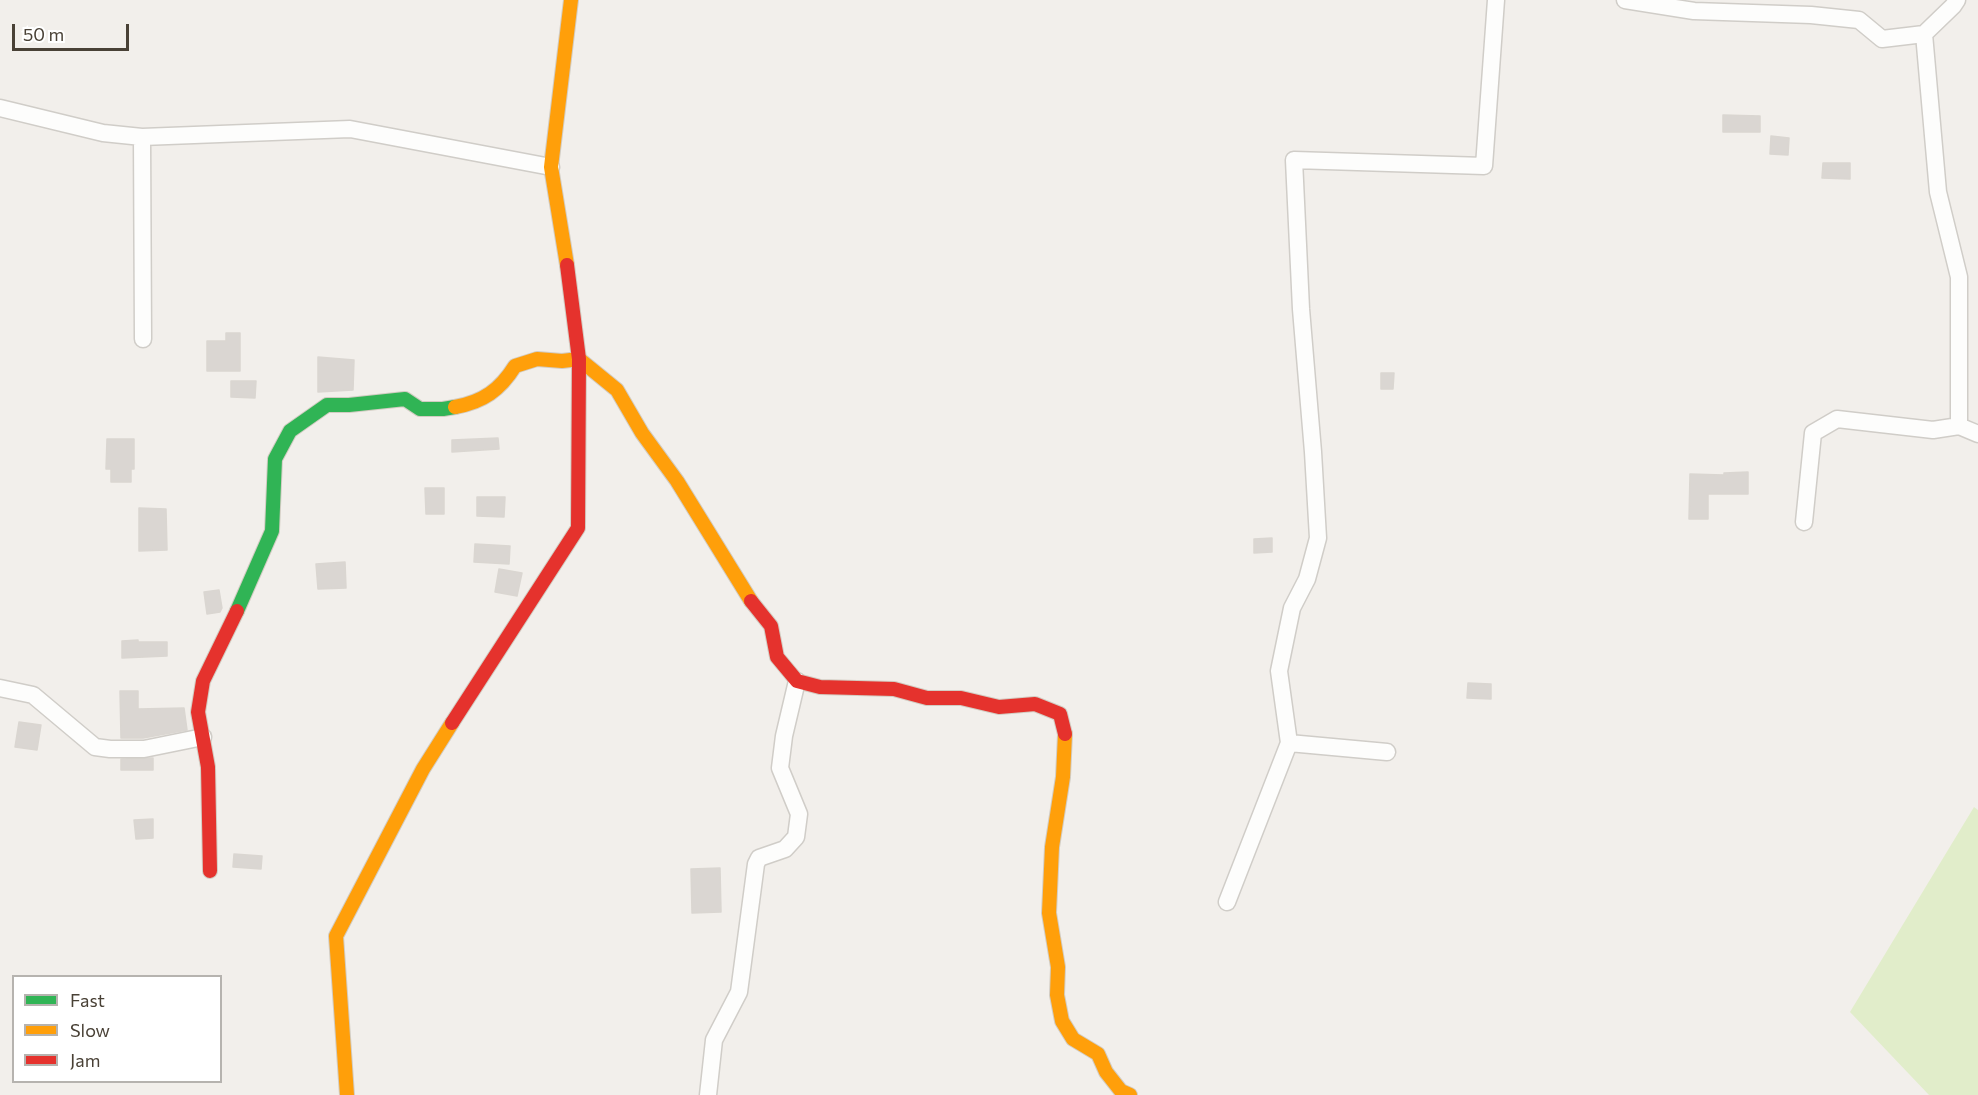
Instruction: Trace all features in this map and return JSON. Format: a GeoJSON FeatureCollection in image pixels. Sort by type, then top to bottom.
{"type":"FeatureCollection","features":[{"type":"Feature","properties":{"kind":"street"},"geometry":{"type":"LineString","coordinates":[[347,1095],[336,936],[423,769],[578,528],[579,359],[574,311],[551,167],[571,0]]}},
{"type":"Feature","properties":{"kind":"street"},"geometry":{"type":"LineString","coordinates":[[1227,902],[1289,743],[1279,671],[1292,608],[1306,579],[1317,538],[1313,452],[1300,309],[1294,160],[1485,166],[1496,0]]}},
{"type":"Feature","properties":{"kind":"street"},"geometry":{"type":"LineString","coordinates":[[1625,0],[1694,11],[1811,15],[1859,20],[1882,39],[1924,34],[1953,6],[1956,0]]}},
{"type":"Feature","properties":{"kind":"street"},"geometry":{"type":"LineString","coordinates":[[1924,34],[1938,192],[1959,277],[1959,426]]}},
{"type":"Feature","properties":{"kind":"street"},"geometry":{"type":"LineString","coordinates":[[0,108],[103,133],[142,137],[350,129],[551,167]]}},
{"type":"Feature","properties":{"kind":"street"},"geometry":{"type":"LineString","coordinates":[[142,137],[143,339]]}},
{"type":"Feature","properties":{"kind":"street"},"geometry":{"type":"LineString","coordinates":[[210,871],[208,767],[198,712],[203,681],[272,531],[275,459],[290,431],[327,405],[405,399],[420,409],[471,405],[505,382],[515,366],[537,359],[562,362],[579,359],[617,390],[642,433],[702,519],[753,604],[771,626],[777,657],[797,681],[820,687],[894,689],[927,698],[961,698],[999,707],[1035,704],[1060,714],[1065,735],[1063,777],[1052,847],[1049,913],[1058,967],[1057,995],[1062,1021],[1073,1039],[1098,1054],[1106,1072],[1121,1091],[1130,1095]]}},
{"type":"Feature","properties":{"kind":"street"},"geometry":{"type":"LineString","coordinates":[[1804,522],[1813,433],[1838,419],[1933,430],[1959,426],[1978,434]]}},
{"type":"Feature","properties":{"kind":"street"},"geometry":{"type":"LineString","coordinates":[[708,1095],[714,1040],[739,992],[756,864],[759,858],[785,849],[795,837],[799,814],[780,768],[784,736],[797,681]]}},
{"type":"Feature","properties":{"kind":"street"},"geometry":{"type":"LineString","coordinates":[[0,688],[33,695],[94,747],[144,749],[203,737]]}},
{"type":"Feature","properties":{"kind":"street"},"geometry":{"type":"LineString","coordinates":[[1289,743],[1387,752]]}},
{"type":"Feature","properties":{"kind":"green space"},"geometry":{"type":"Polygon","coordinates":[[[1974,807],[1978,810],[1978,1095],[1929,1095],[1850,1012],[1974,807]]]}},
{"type":"Feature","properties":{"kind":"building"},"geometry":{"type":"Polygon","coordinates":[[[1723,115],[1760,116],[1760,132],[1723,132],[1723,115]]]}},
{"type":"Feature","properties":{"kind":"building"},"geometry":{"type":"Polygon","coordinates":[[[1771,136],[1789,138],[1788,155],[1770,154],[1771,136]]]}},
{"type":"Feature","properties":{"kind":"building"},"geometry":{"type":"Polygon","coordinates":[[[1823,163],[1850,163],[1850,179],[1822,178],[1823,163]]]}},
{"type":"Feature","properties":{"kind":"building"},"geometry":{"type":"Polygon","coordinates":[[[226,333],[240,333],[240,371],[207,371],[207,341],[226,341],[226,333]]]}},
{"type":"Feature","properties":{"kind":"building"},"geometry":{"type":"Polygon","coordinates":[[[318,357],[354,360],[353,390],[318,392],[318,357]]]}},
{"type":"Feature","properties":{"kind":"building"},"geometry":{"type":"Polygon","coordinates":[[[1381,373],[1394,373],[1393,389],[1381,389],[1381,373]]]}},
{"type":"Feature","properties":{"kind":"building"},"geometry":{"type":"Polygon","coordinates":[[[231,381],[256,381],[255,398],[231,397],[231,381]]]}},
{"type":"Feature","properties":{"kind":"building"},"geometry":{"type":"Polygon","coordinates":[[[498,438],[499,449],[452,452],[452,440],[498,438]]]}},
{"type":"Feature","properties":{"kind":"building"},"geometry":{"type":"Polygon","coordinates":[[[107,439],[134,439],[134,469],[131,469],[131,482],[111,482],[111,469],[106,469],[107,439]]]}},
{"type":"Feature","properties":{"kind":"building"},"geometry":{"type":"Polygon","coordinates":[[[1748,472],[1748,494],[1708,494],[1708,519],[1689,519],[1690,474],[1724,475],[1724,473],[1748,472]]]}},
{"type":"Feature","properties":{"kind":"building"},"geometry":{"type":"Polygon","coordinates":[[[425,488],[444,488],[444,514],[426,514],[425,488]]]}},
{"type":"Feature","properties":{"kind":"building"},"geometry":{"type":"Polygon","coordinates":[[[477,497],[505,497],[504,517],[477,516],[477,497]]]}},
{"type":"Feature","properties":{"kind":"building"},"geometry":{"type":"Polygon","coordinates":[[[139,508],[166,509],[167,550],[139,551],[139,508]]]}},
{"type":"Feature","properties":{"kind":"building"},"geometry":{"type":"Polygon","coordinates":[[[1272,538],[1272,552],[1254,553],[1254,539],[1272,538]]]}},
{"type":"Feature","properties":{"kind":"building"},"geometry":{"type":"Polygon","coordinates":[[[475,544],[510,546],[509,564],[474,562],[475,544]]]}},
{"type":"Feature","properties":{"kind":"building"},"geometry":{"type":"Polygon","coordinates":[[[345,562],[346,588],[318,589],[316,564],[345,562]]]}},
{"type":"Feature","properties":{"kind":"building"},"geometry":{"type":"Polygon","coordinates":[[[499,569],[522,573],[517,596],[495,592],[499,569]]]}},
{"type":"Feature","properties":{"kind":"building"},"geometry":{"type":"Polygon","coordinates":[[[219,590],[222,608],[220,612],[207,614],[204,592],[219,590]]]}},
{"type":"Feature","properties":{"kind":"building"},"geometry":{"type":"Polygon","coordinates":[[[138,640],[138,642],[167,642],[167,656],[122,658],[122,641],[138,640]]]}},
{"type":"Feature","properties":{"kind":"building"},"geometry":{"type":"Polygon","coordinates":[[[1468,683],[1491,684],[1491,699],[1467,698],[1468,683]]]}},
{"type":"Feature","properties":{"kind":"building"},"geometry":{"type":"Polygon","coordinates":[[[120,691],[138,691],[138,709],[184,708],[187,730],[143,738],[121,738],[120,691]]]}},
{"type":"Feature","properties":{"kind":"building"},"geometry":{"type":"Polygon","coordinates":[[[19,722],[41,725],[37,750],[15,747],[19,722]]]}},
{"type":"Feature","properties":{"kind":"building"},"geometry":{"type":"Polygon","coordinates":[[[153,758],[153,770],[121,770],[121,759],[153,758]]]}},
{"type":"Feature","properties":{"kind":"building"},"geometry":{"type":"Polygon","coordinates":[[[153,819],[153,838],[136,839],[134,820],[153,819]]]}},
{"type":"Feature","properties":{"kind":"building"},"geometry":{"type":"Polygon","coordinates":[[[234,854],[262,856],[261,869],[233,867],[234,854]]]}},
{"type":"Feature","properties":{"kind":"building"},"geometry":{"type":"Polygon","coordinates":[[[720,868],[721,912],[692,913],[691,869],[720,868]]]}},
{"type":"Feature","properties":{"kind":"traffic: fast"},"geometry":{"type":"LineString","coordinates":[[237,611],[272,531],[275,459],[290,431],[327,405],[405,399],[420,409],[455,407]]}},
{"type":"Feature","properties":{"kind":"traffic: slow"},"geometry":{"type":"LineString","coordinates":[[567,265],[551,167],[571,0]]}},
{"type":"Feature","properties":{"kind":"traffic: slow"},"geometry":{"type":"LineString","coordinates":[[455,407],[474,402],[490,394],[515,366],[537,359],[562,361],[579,359],[617,390],[642,433],[677,481],[751,601]]}},
{"type":"Feature","properties":{"kind":"traffic: slow"},"geometry":{"type":"LineString","coordinates":[[347,1095],[336,936],[423,769],[452,723]]}},
{"type":"Feature","properties":{"kind":"traffic: slow"},"geometry":{"type":"LineString","coordinates":[[1065,734],[1063,777],[1052,847],[1049,913],[1058,967],[1057,995],[1062,1021],[1073,1039],[1098,1054],[1106,1072],[1121,1091],[1130,1095]]}},
{"type":"Feature","properties":{"kind":"traffic: jam"},"geometry":{"type":"LineString","coordinates":[[452,723],[578,528],[579,359],[567,265]]}},
{"type":"Feature","properties":{"kind":"traffic: jam"},"geometry":{"type":"LineString","coordinates":[[751,601],[771,626],[777,657],[797,681],[820,687],[894,689],[927,698],[961,698],[999,707],[1035,704],[1060,714],[1065,734]]}},
{"type":"Feature","properties":{"kind":"traffic: jam"},"geometry":{"type":"LineString","coordinates":[[210,871],[208,767],[198,712],[203,681],[237,611]]}}]}
